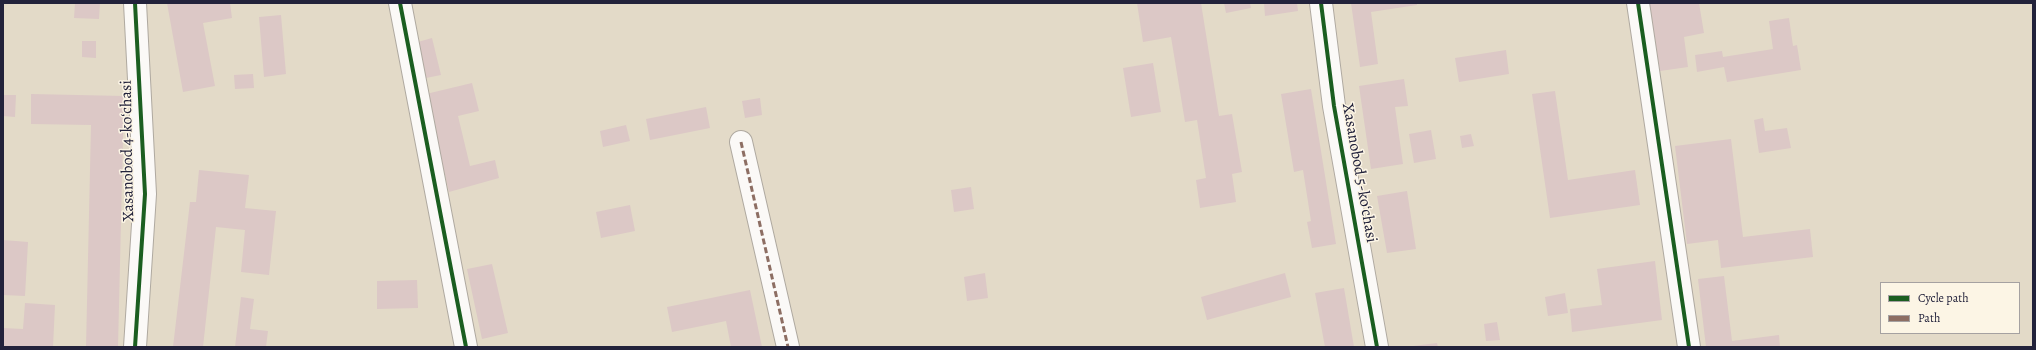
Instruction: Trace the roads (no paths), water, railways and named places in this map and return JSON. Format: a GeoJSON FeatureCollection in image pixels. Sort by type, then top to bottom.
{"type":"FeatureCollection","features":[{"type":"Feature","properties":{"kind":"street","name":"Xasanobod 4-koʻchasi"},"geometry":{"type":"LineString","coordinates":[[135,3],[145,194],[135,347]]}},
{"type":"Feature","properties":{"kind":"street"},"geometry":{"type":"LineString","coordinates":[[400,3],[466,347]]}},
{"type":"Feature","properties":{"kind":"street","name":"Xasanobod 5-koʻchasi"},"geometry":{"type":"LineString","coordinates":[[1321,3],[1334,106],[1377,347]]}},
{"type":"Feature","properties":{"kind":"street"},"geometry":{"type":"LineString","coordinates":[[1638,3],[1689,347]]}},
{"type":"Feature","properties":{"kind":"street"},"geometry":{"type":"LineString","coordinates":[[741,142],[788,347]]}}]}
